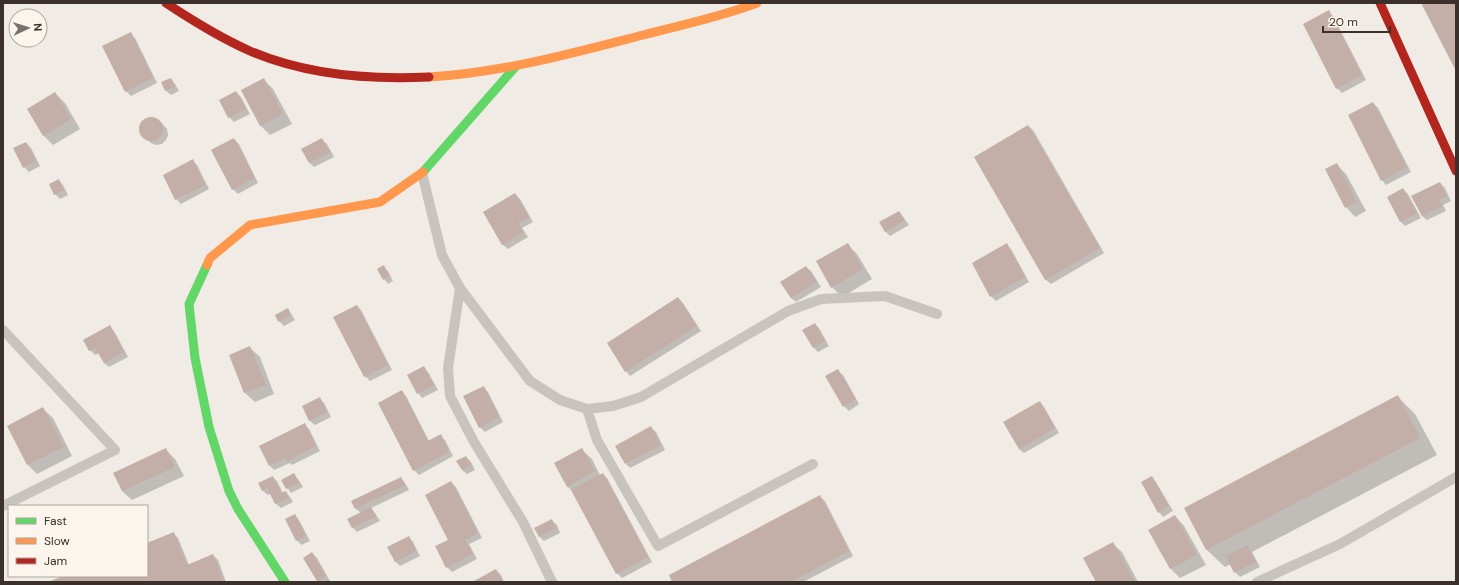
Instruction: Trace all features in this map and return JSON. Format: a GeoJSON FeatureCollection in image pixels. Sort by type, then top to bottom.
{"type":"FeatureCollection","features":[{"type":"Feature","properties":{"kind":"street"},"geometry":{"type":"LineString","coordinates":[[166,3],[212,32],[245,48],[281,61],[314,69],[351,75],[388,78],[423,77],[516,66],[633,38],[741,9],[757,3]]}},
{"type":"Feature","properties":{"kind":"street"},"geometry":{"type":"LineString","coordinates":[[1380,3],[1447,144],[1456,170]]}},
{"type":"Feature","properties":{"kind":"street"},"geometry":{"type":"LineString","coordinates":[[285,582],[238,509],[229,491],[209,427],[195,358],[188,304],[210,258],[250,226],[380,202],[422,173],[516,66]]}},
{"type":"Feature","properties":{"kind":"lane"},"geometry":{"type":"LineString","coordinates":[[422,173],[442,255],[460,288],[530,382],[560,400],[587,409],[613,406],[641,397],[788,311],[821,299],[885,296],[937,314]]}},
{"type":"Feature","properties":{"kind":"lane"},"geometry":{"type":"LineString","coordinates":[[460,288],[448,368],[450,396],[474,442],[523,522],[552,582]]}},
{"type":"Feature","properties":{"kind":"lane"},"geometry":{"type":"LineString","coordinates":[[3,330],[115,450],[3,506]]}},
{"type":"Feature","properties":{"kind":"lane"},"geometry":{"type":"LineString","coordinates":[[587,409],[597,440],[658,546],[813,464]]}},
{"type":"Feature","properties":{"kind":"lane"},"geometry":{"type":"LineString","coordinates":[[1257,582],[1340,544],[1456,477]]}},
{"type":"Feature","properties":{"kind":"building"},"geometry":{"type":"Polygon","coordinates":[[[1421,3],[1456,3],[1456,71],[1421,3]]]}},
{"type":"Feature","properties":{"kind":"building"},"geometry":{"type":"Polygon","coordinates":[[[1329,10],[1362,75],[1336,89],[1303,24],[1329,10]]]}},
{"type":"Feature","properties":{"kind":"building"},"geometry":{"type":"Polygon","coordinates":[[[131,32],[153,78],[125,92],[102,46],[131,32]]]}},
{"type":"Feature","properties":{"kind":"building"},"geometry":{"type":"Polygon","coordinates":[[[171,78],[175,86],[165,91],[161,82],[171,78]]]}},
{"type":"Feature","properties":{"kind":"building"},"geometry":{"type":"Polygon","coordinates":[[[264,78],[283,114],[260,126],[241,90],[264,78]]]}},
{"type":"Feature","properties":{"kind":"building"},"geometry":{"type":"Polygon","coordinates":[[[236,91],[246,109],[228,118],[219,100],[236,91]]]}},
{"type":"Feature","properties":{"kind":"building"},"geometry":{"type":"Polygon","coordinates":[[[55,92],[71,119],[43,136],[27,109],[55,92]]]}},
{"type":"Feature","properties":{"kind":"building"},"geometry":{"type":"Polygon","coordinates":[[[1373,102],[1407,167],[1381,181],[1348,115],[1373,102]]]}},
{"type":"Feature","properties":{"kind":"building"},"geometry":{"type":"Polygon","coordinates":[[[151,117],[156,118],[162,124],[162,134],[156,140],[151,141],[146,140],[140,134],[139,129],[140,124],[146,118],[151,117]]]}},
{"type":"Feature","properties":{"kind":"building"},"geometry":{"type":"Polygon","coordinates":[[[1028,125],[1100,248],[1045,280],[974,157],[1028,125]]]}},
{"type":"Feature","properties":{"kind":"building"},"geometry":{"type":"Polygon","coordinates":[[[234,138],[255,178],[232,190],[211,150],[234,138]]]}},
{"type":"Feature","properties":{"kind":"building"},"geometry":{"type":"Polygon","coordinates":[[[322,138],[330,152],[309,163],[301,149],[322,138]]]}},
{"type":"Feature","properties":{"kind":"building"},"geometry":{"type":"Polygon","coordinates":[[[26,142],[36,161],[23,168],[13,148],[26,142]]]}},
{"type":"Feature","properties":{"kind":"building"},"geometry":{"type":"Polygon","coordinates":[[[193,159],[205,185],[175,200],[163,175],[193,159]]]}},
{"type":"Feature","properties":{"kind":"building"},"geometry":{"type":"Polygon","coordinates":[[[1337,163],[1357,202],[1345,208],[1325,169],[1337,163]]]}},
{"type":"Feature","properties":{"kind":"building"},"geometry":{"type":"Polygon","coordinates":[[[59,179],[64,190],[54,195],[49,184],[59,179]]]}},
{"type":"Feature","properties":{"kind":"building"},"geometry":{"type":"Polygon","coordinates":[[[1440,182],[1447,196],[1439,200],[1442,206],[1422,216],[1411,196],[1440,182]]]}},
{"type":"Feature","properties":{"kind":"building"},"geometry":{"type":"Polygon","coordinates":[[[1403,188],[1417,213],[1400,222],[1387,197],[1403,188]]]}},
{"type":"Feature","properties":{"kind":"building"},"geometry":{"type":"Polygon","coordinates":[[[515,193],[529,217],[518,223],[524,232],[502,245],[483,212],[515,193]]]}},
{"type":"Feature","properties":{"kind":"building"},"geometry":{"type":"Polygon","coordinates":[[[899,211],[905,220],[885,232],[879,222],[899,211]]]}},
{"type":"Feature","properties":{"kind":"building"},"geometry":{"type":"Polygon","coordinates":[[[848,243],[863,269],[831,288],[816,261],[848,243]]]}},
{"type":"Feature","properties":{"kind":"building"},"geometry":{"type":"Polygon","coordinates":[[[1007,243],[1025,277],[990,297],[972,263],[1007,243]]]}},
{"type":"Feature","properties":{"kind":"building"},"geometry":{"type":"Polygon","coordinates":[[[384,265],[389,276],[383,280],[377,269],[384,265]]]}},
{"type":"Feature","properties":{"kind":"building"},"geometry":{"type":"Polygon","coordinates":[[[806,266],[817,282],[791,298],[780,282],[806,266]]]}},
{"type":"Feature","properties":{"kind":"building"},"geometry":{"type":"Polygon","coordinates":[[[678,297],[697,326],[625,372],[607,343],[678,297]]]}},
{"type":"Feature","properties":{"kind":"building"},"geometry":{"type":"Polygon","coordinates":[[[357,305],[388,365],[364,377],[333,317],[357,305]]]}},
{"type":"Feature","properties":{"kind":"building"},"geometry":{"type":"Polygon","coordinates":[[[288,308],[291,315],[278,322],[275,315],[288,308]]]}},
{"type":"Feature","properties":{"kind":"building"},"geometry":{"type":"Polygon","coordinates":[[[815,323],[825,341],[813,348],[802,330],[815,323]]]}},
{"type":"Feature","properties":{"kind":"building"},"geometry":{"type":"Polygon","coordinates":[[[110,325],[124,352],[104,363],[95,348],[89,351],[83,340],[110,325]]]}},
{"type":"Feature","properties":{"kind":"building"},"geometry":{"type":"Polygon","coordinates":[[[250,346],[266,385],[244,393],[229,355],[250,346]]]}},
{"type":"Feature","properties":{"kind":"building"},"geometry":{"type":"Polygon","coordinates":[[[424,366],[434,385],[417,394],[407,375],[424,366]]]}},
{"type":"Feature","properties":{"kind":"building"},"geometry":{"type":"Polygon","coordinates":[[[838,369],[856,399],[843,407],[825,376],[838,369]]]}},
{"type":"Feature","properties":{"kind":"building"},"geometry":{"type":"Polygon","coordinates":[[[484,386],[499,417],[479,428],[463,396],[484,386]]]}},
{"type":"Feature","properties":{"kind":"building"},"geometry":{"type":"Polygon","coordinates":[[[402,390],[428,441],[441,434],[449,452],[413,471],[378,403],[402,390]]]}},
{"type":"Feature","properties":{"kind":"building"},"geometry":{"type":"Polygon","coordinates":[[[1398,395],[1420,438],[1206,550],[1184,508],[1398,395]]]}},
{"type":"Feature","properties":{"kind":"building"},"geometry":{"type":"Polygon","coordinates":[[[320,397],[327,412],[309,421],[302,406],[320,397]]]}},
{"type":"Feature","properties":{"kind":"building"},"geometry":{"type":"Polygon","coordinates":[[[1040,401],[1055,428],[1019,449],[1003,422],[1040,401]]]}},
{"type":"Feature","properties":{"kind":"building"},"geometry":{"type":"Polygon","coordinates":[[[43,407],[64,447],[27,465],[7,426],[43,407]]]}},
{"type":"Feature","properties":{"kind":"building"},"geometry":{"type":"Polygon","coordinates":[[[305,423],[316,446],[287,461],[285,458],[269,466],[259,446],[305,423]]]}},
{"type":"Feature","properties":{"kind":"building"},"geometry":{"type":"Polygon","coordinates":[[[651,426],[661,445],[625,464],[615,446],[651,426]]]}},
{"type":"Feature","properties":{"kind":"building"},"geometry":{"type":"Polygon","coordinates":[[[166,448],[175,467],[122,491],[113,473],[166,448]]]}},
{"type":"Feature","properties":{"kind":"building"},"geometry":{"type":"Polygon","coordinates":[[[582,448],[595,471],[567,487],[554,463],[582,448]]]}},
{"type":"Feature","properties":{"kind":"building"},"geometry":{"type":"Polygon","coordinates":[[[466,456],[471,465],[462,470],[456,461],[466,456]]]}},
{"type":"Feature","properties":{"kind":"building"},"geometry":{"type":"Polygon","coordinates":[[[294,473],[299,483],[286,489],[281,480],[294,473]]]}},
{"type":"Feature","properties":{"kind":"building"},"geometry":{"type":"Polygon","coordinates":[[[603,473],[648,557],[616,574],[571,490],[603,473]]]}},
{"type":"Feature","properties":{"kind":"building"},"geometry":{"type":"Polygon","coordinates":[[[273,476],[281,493],[286,491],[289,498],[275,504],[267,488],[262,491],[258,483],[273,476]]]}},
{"type":"Feature","properties":{"kind":"building"},"geometry":{"type":"Polygon","coordinates":[[[1152,476],[1169,506],[1158,513],[1141,482],[1152,476]]]}},
{"type":"Feature","properties":{"kind":"building"},"geometry":{"type":"Polygon","coordinates":[[[401,477],[405,485],[355,509],[351,501],[401,477]]]}},
{"type":"Feature","properties":{"kind":"building"},"geometry":{"type":"Polygon","coordinates":[[[451,481],[478,533],[465,540],[473,554],[446,568],[435,546],[448,540],[425,495],[451,481]]]}},
{"type":"Feature","properties":{"kind":"building"},"geometry":{"type":"Polygon","coordinates":[[[820,495],[849,551],[790,582],[672,582],[669,575],[820,495]]]}},
{"type":"Feature","properties":{"kind":"building"},"geometry":{"type":"Polygon","coordinates":[[[371,507],[376,517],[352,528],[347,519],[371,507]]]}},
{"type":"Feature","properties":{"kind":"building"},"geometry":{"type":"Polygon","coordinates":[[[295,514],[306,536],[296,541],[285,519],[295,514]]]}},
{"type":"Feature","properties":{"kind":"building"},"geometry":{"type":"Polygon","coordinates":[[[1175,515],[1197,555],[1170,569],[1148,530],[1175,515]]]}},
{"type":"Feature","properties":{"kind":"building"},"geometry":{"type":"Polygon","coordinates":[[[552,519],[556,528],[539,537],[534,528],[552,519]]]}},
{"type":"Feature","properties":{"kind":"building"},"geometry":{"type":"Polygon","coordinates":[[[174,532],[187,565],[213,554],[224,581],[48,582],[60,577],[148,577],[148,543],[174,532]]]}},
{"type":"Feature","properties":{"kind":"building"},"geometry":{"type":"Polygon","coordinates":[[[409,536],[416,551],[395,562],[387,547],[409,536]]]}},
{"type":"Feature","properties":{"kind":"building"},"geometry":{"type":"Polygon","coordinates":[[[1113,542],[1135,582],[1096,582],[1083,558],[1113,542]]]}},
{"type":"Feature","properties":{"kind":"building"},"geometry":{"type":"Polygon","coordinates":[[[1247,545],[1256,562],[1234,573],[1226,556],[1247,545]]]}},
{"type":"Feature","properties":{"kind":"building"},"geometry":{"type":"Polygon","coordinates":[[[312,552],[326,576],[317,581],[303,558],[312,552]]]}},
{"type":"Feature","properties":{"kind":"building"},"geometry":{"type":"Polygon","coordinates":[[[496,569],[503,582],[472,582],[496,569]]]}},
{"type":"Feature","properties":{"kind":"traffic: fast"},"geometry":{"type":"LineString","coordinates":[[423,172],[516,66]]}},
{"type":"Feature","properties":{"kind":"traffic: fast"},"geometry":{"type":"LineString","coordinates":[[207,265],[189,304],[195,358],[209,427],[229,491],[238,509],[285,582]]}},
{"type":"Feature","properties":{"kind":"traffic: slow"},"geometry":{"type":"LineString","coordinates":[[429,77],[456,75],[510,67],[537,61],[590,49],[700,20],[757,3]]}},
{"type":"Feature","properties":{"kind":"traffic: slow"},"geometry":{"type":"LineString","coordinates":[[207,265],[210,258],[250,225],[380,202],[423,172]]}},
{"type":"Feature","properties":{"kind":"traffic: jam"},"geometry":{"type":"LineString","coordinates":[[166,3],[228,41],[250,51],[293,66],[315,71],[384,78],[429,77]]}},
{"type":"Feature","properties":{"kind":"traffic: jam"},"geometry":{"type":"LineString","coordinates":[[1380,3],[1456,171]]}}]}
